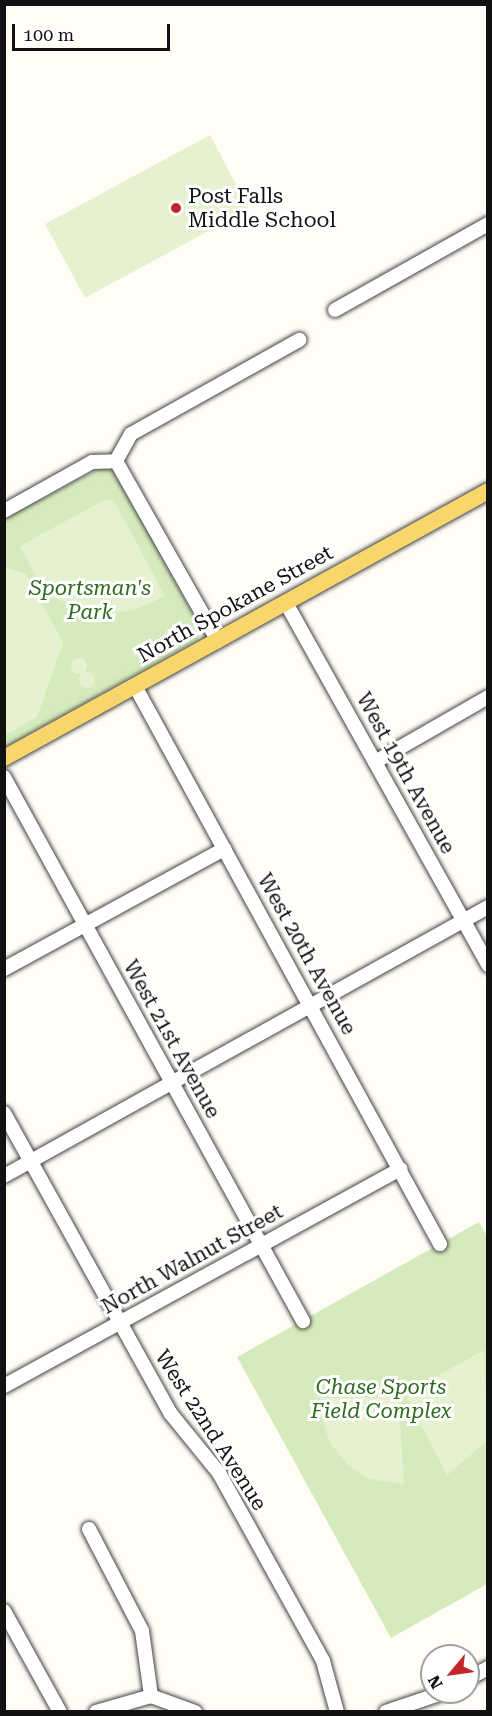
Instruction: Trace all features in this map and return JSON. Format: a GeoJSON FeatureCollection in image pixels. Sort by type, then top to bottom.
{"type":"FeatureCollection","features":[{"type":"Feature","properties":{"kind":"main road","name":"North Spokane Street"},"geometry":{"type":"LineString","coordinates":[[4,758],[488,491]]}},
{"type":"Feature","properties":{"kind":"street"},"geometry":{"type":"LineString","coordinates":[[334,310],[488,224]]}},
{"type":"Feature","properties":{"kind":"street"},"geometry":{"type":"LineString","coordinates":[[116,461],[131,434],[299,340]]}},
{"type":"Feature","properties":{"kind":"street"},"geometry":{"type":"LineString","coordinates":[[4,511],[92,462],[116,461]]}},
{"type":"Feature","properties":{"kind":"street"},"geometry":{"type":"LineString","coordinates":[[116,461],[218,641]]}},
{"type":"Feature","properties":{"kind":"street","name":"West 19th Avenue"},"geometry":{"type":"LineString","coordinates":[[286,603],[488,965]]}},
{"type":"Feature","properties":{"kind":"street","name":"West 20th Avenue"},"geometry":{"type":"LineString","coordinates":[[135,686],[440,1244]]}},
{"type":"Feature","properties":{"kind":"street"},"geometry":{"type":"LineString","coordinates":[[375,762],[488,697]]}},
{"type":"Feature","properties":{"kind":"street","name":"West 21st Avenue"},"geometry":{"type":"LineString","coordinates":[[4,777],[303,1320]]}},
{"type":"Feature","properties":{"kind":"street"},"geometry":{"type":"LineString","coordinates":[[4,969],[224,849]]}},
{"type":"Feature","properties":{"kind":"street"},"geometry":{"type":"LineString","coordinates":[[4,1176],[488,906]]}},
{"type":"Feature","properties":{"kind":"street","name":"West 22nd Avenue"},"geometry":{"type":"LineString","coordinates":[[4,1113],[171,1414],[219,1473],[323,1661],[337,1712]]}},
{"type":"Feature","properties":{"kind":"street","name":"North Walnut Street"},"geometry":{"type":"LineString","coordinates":[[4,1386],[400,1169]]}},
{"type":"Feature","properties":{"kind":"street"},"geometry":{"type":"LineString","coordinates":[[89,1529],[142,1631],[151,1696]]}},
{"type":"Feature","properties":{"kind":"street"},"geometry":{"type":"LineString","coordinates":[[4,1611],[60,1712]]}},
{"type":"Feature","properties":{"kind":"street"},"geometry":{"type":"LineString","coordinates":[[96,1712],[151,1696],[195,1712]]}},
{"type":"Feature","properties":{"kind":"street"},"geometry":{"type":"LineString","coordinates":[[386,1712],[420,1700]]}},
{"type":"Feature","properties":{"kind":"green space"},"geometry":{"type":"Polygon","coordinates":[[[210,135],[249,209],[85,298],[45,224],[210,135]]]}},
{"type":"Feature","properties":{"kind":"green space","name":"Sportsman's Park"},"geometry":{"type":"Polygon","coordinates":[[[100,468],[116,471],[121,479],[202,632],[197,640],[5,747],[4,519],[100,468]]]}},
{"type":"Feature","properties":{"kind":"green space"},"geometry":{"type":"Polygon","coordinates":[[[106,499],[114,501],[165,596],[134,610],[103,614],[47,596],[20,546],[106,499]]]}},
{"type":"Feature","properties":{"kind":"green space"},"geometry":{"type":"Polygon","coordinates":[[[5,567],[26,574],[63,643],[37,717],[5,735],[5,567]]]}},
{"type":"Feature","properties":{"kind":"green space"},"geometry":{"type":"Polygon","coordinates":[[[79,658],[85,660],[87,666],[85,672],[79,674],[73,672],[71,666],[73,660],[79,658]]]}},
{"type":"Feature","properties":{"kind":"green space"},"geometry":{"type":"Polygon","coordinates":[[[87,672],[93,674],[95,680],[93,686],[87,688],[81,686],[79,680],[81,674],[87,672]]]}},
{"type":"Feature","properties":{"kind":"green space","name":"Chase Sports Field Complex"},"geometry":{"type":"Polygon","coordinates":[[[479,1222],[488,1238],[487,1584],[391,1638],[237,1357],[479,1222]]]}},
{"type":"Feature","properties":{"kind":"green space"},"geometry":{"type":"Polygon","coordinates":[[[484,1350],[487,1441],[447,1475],[407,1398],[410,1391],[484,1350]]]}},
{"type":"Feature","properties":{"kind":"green space"},"geometry":{"type":"Polygon","coordinates":[[[395,1397],[399,1403],[404,1484],[369,1479],[348,1465],[330,1443],[320,1412],[320,1398],[395,1397]]]}},
{"type":"Feature","properties":{"kind":"place","name":"Post Falls Middle School"},"geometry":{"type":"Point","coordinates":[176,208]}}]}
